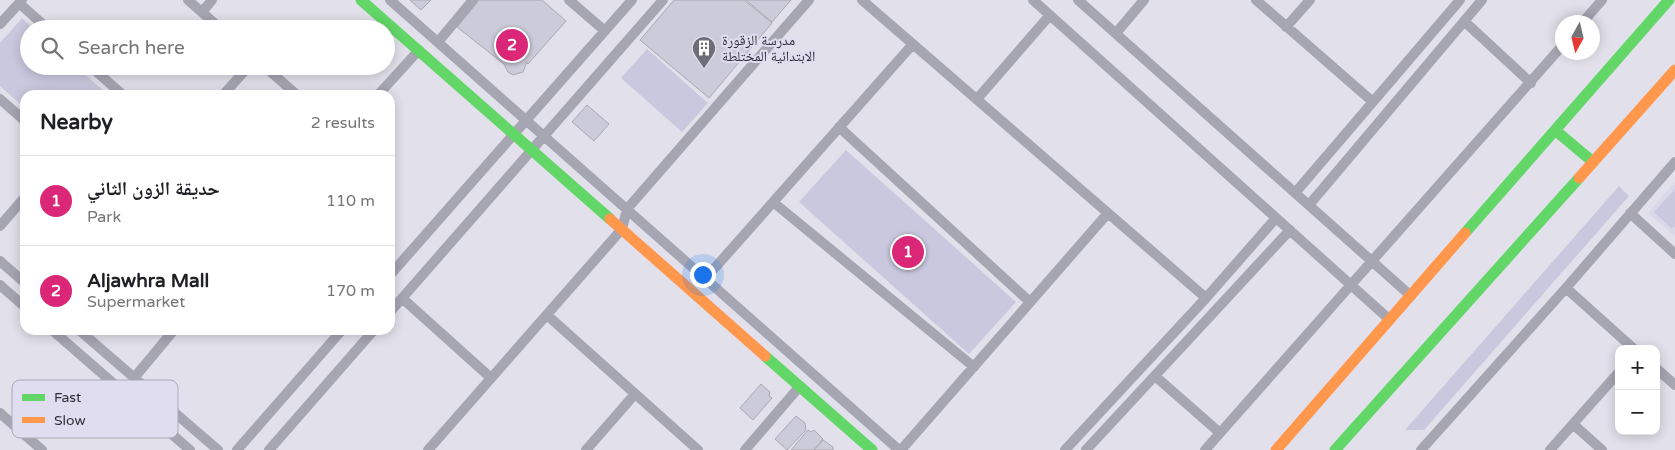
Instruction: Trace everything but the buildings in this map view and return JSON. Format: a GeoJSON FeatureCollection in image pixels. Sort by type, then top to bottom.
{"type":"FeatureCollection","features":[{"type":"Feature","properties":{"kind":"main road"},"geometry":{"type":"LineString","coordinates":[[362,0],[385,20]]}},
{"type":"Feature","properties":{"kind":"main road"},"geometry":{"type":"LineString","coordinates":[[1276,450],[1669,0]]}},
{"type":"Feature","properties":{"kind":"main road"},"geometry":{"type":"LineString","coordinates":[[395,29],[872,450]]}},
{"type":"Feature","properties":{"kind":"main road"},"geometry":{"type":"LineString","coordinates":[[1335,450],[1675,70]]}},
{"type":"Feature","properties":{"kind":"main road"},"geometry":{"type":"LineString","coordinates":[[1555,130],[1593,162]]}},
{"type":"Feature","properties":{"kind":"street"},"geometry":{"type":"LineString","coordinates":[[188,0],[211,20]]}},
{"type":"Feature","properties":{"kind":"street"},"geometry":{"type":"LineString","coordinates":[[202,12],[212,0]]}},
{"type":"Feature","properties":{"kind":"street"},"geometry":{"type":"LineString","coordinates":[[390,0],[900,450],[1108,213]]}},
{"type":"Feature","properties":{"kind":"street"},"geometry":{"type":"LineString","coordinates":[[438,42],[473,0]]}},
{"type":"Feature","properties":{"kind":"street"},"geometry":{"type":"LineString","coordinates":[[569,0],[605,31]]}},
{"type":"Feature","properties":{"kind":"street"},"geometry":{"type":"LineString","coordinates":[[395,270],[632,0]]}},
{"type":"Feature","properties":{"kind":"street"},"geometry":{"type":"LineString","coordinates":[[395,306],[663,0]]}},
{"type":"Feature","properties":{"kind":"street"},"geometry":{"type":"LineString","coordinates":[[428,450],[622,230],[627,209],[808,0]]}},
{"type":"Feature","properties":{"kind":"street"},"geometry":{"type":"LineString","coordinates":[[862,0],[1206,298]]}},
{"type":"Feature","properties":{"kind":"street"},"geometry":{"type":"LineString","coordinates":[[1033,0],[1390,320]]}},
{"type":"Feature","properties":{"kind":"street"},"geometry":{"type":"LineString","coordinates":[[1078,0],[1411,296]]}},
{"type":"Feature","properties":{"kind":"street"},"geometry":{"type":"LineString","coordinates":[[1116,33],[1144,0]]}},
{"type":"Feature","properties":{"kind":"street"},"geometry":{"type":"LineString","coordinates":[[1256,0],[1373,102]]}},
{"type":"Feature","properties":{"kind":"street"},"geometry":{"type":"LineString","coordinates":[[1286,26],[1310,0]]}},
{"type":"Feature","properties":{"kind":"street"},"geometry":{"type":"LineString","coordinates":[[1296,193],[1460,0]]}},
{"type":"Feature","properties":{"kind":"street"},"geometry":{"type":"LineString","coordinates":[[1309,205],[1482,0]]}},
{"type":"Feature","properties":{"kind":"street"},"geometry":{"type":"LineString","coordinates":[[1589,15],[1602,0]]}},
{"type":"Feature","properties":{"kind":"street"},"geometry":{"type":"LineString","coordinates":[[0,24],[20,2],[39,20]]}},
{"type":"Feature","properties":{"kind":"street"},"geometry":{"type":"LineString","coordinates":[[977,99],[1050,15]]}},
{"type":"Feature","properties":{"kind":"street"},"geometry":{"type":"LineString","coordinates":[[1464,21],[1531,83]]}},
{"type":"Feature","properties":{"kind":"street"},"geometry":{"type":"LineString","coordinates":[[705,279],[913,44]]}},
{"type":"Feature","properties":{"kind":"street"},"geometry":{"type":"LineString","coordinates":[[383,90],[419,50]]}},
{"type":"Feature","properties":{"kind":"street"},"geometry":{"type":"LineString","coordinates":[[1205,450],[1555,54]]}},
{"type":"Feature","properties":{"kind":"street"},"geometry":{"type":"LineString","coordinates":[[100,75],[117,90]]}},
{"type":"Feature","properties":{"kind":"street"},"geometry":{"type":"LineString","coordinates":[[227,90],[241,75]]}},
{"type":"Feature","properties":{"kind":"street"},"geometry":{"type":"LineString","coordinates":[[274,75],[291,90]]}},
{"type":"Feature","properties":{"kind":"street"},"geometry":{"type":"LineString","coordinates":[[0,99],[20,116]]}},
{"type":"Feature","properties":{"kind":"street"},"geometry":{"type":"LineString","coordinates":[[839,127],[1030,302]]}},
{"type":"Feature","properties":{"kind":"street"},"geometry":{"type":"LineString","coordinates":[[1421,450],[1566,288],[1675,162]]}},
{"type":"Feature","properties":{"kind":"street"},"geometry":{"type":"LineString","coordinates":[[773,202],[974,367]]}},
{"type":"Feature","properties":{"kind":"street"},"geometry":{"type":"LineString","coordinates":[[0,226],[20,203]]}},
{"type":"Feature","properties":{"kind":"street"},"geometry":{"type":"LineString","coordinates":[[1630,213],[1675,254]]}},
{"type":"Feature","properties":{"kind":"street"},"geometry":{"type":"LineString","coordinates":[[1065,450],[1206,298],[1276,218]]}},
{"type":"Feature","properties":{"kind":"street"},"geometry":{"type":"LineString","coordinates":[[1086,450],[1290,230]]}},
{"type":"Feature","properties":{"kind":"street"},"geometry":{"type":"LineString","coordinates":[[0,261],[20,279]]}},
{"type":"Feature","properties":{"kind":"street"},"geometry":{"type":"LineString","coordinates":[[0,285],[20,303]]}},
{"type":"Feature","properties":{"kind":"street"},"geometry":{"type":"LineString","coordinates":[[1566,288],[1630,345]]}},
{"type":"Feature","properties":{"kind":"street"},"geometry":{"type":"LineString","coordinates":[[402,298],[492,378]]}},
{"type":"Feature","properties":{"kind":"street"},"geometry":{"type":"LineString","coordinates":[[547,315],[698,450]]}},
{"type":"Feature","properties":{"kind":"street"},"geometry":{"type":"LineString","coordinates":[[58,335],[110,380]]}},
{"type":"Feature","properties":{"kind":"street"},"geometry":{"type":"LineString","coordinates":[[85,335],[136,380]]}},
{"type":"Feature","properties":{"kind":"street"},"geometry":{"type":"LineString","coordinates":[[134,378],[170,335]]}},
{"type":"Feature","properties":{"kind":"street"},"geometry":{"type":"LineString","coordinates":[[237,450],[338,335]]}},
{"type":"Feature","properties":{"kind":"street"},"geometry":{"type":"LineString","coordinates":[[269,450],[370,335]]}},
{"type":"Feature","properties":{"kind":"street"},"geometry":{"type":"LineString","coordinates":[[1660,372],[1675,385]]}},
{"type":"Feature","properties":{"kind":"street"},"geometry":{"type":"LineString","coordinates":[[1155,376],[1220,433]]}},
{"type":"Feature","properties":{"kind":"street"},"geometry":{"type":"LineString","coordinates":[[1550,450],[1615,377]]}},
{"type":"Feature","properties":{"kind":"street"},"geometry":{"type":"LineString","coordinates":[[745,450],[800,386]]}},
{"type":"Feature","properties":{"kind":"street"},"geometry":{"type":"LineString","coordinates":[[586,450],[635,394]]}},
{"type":"Feature","properties":{"kind":"street"},"geometry":{"type":"LineString","coordinates":[[0,413],[12,424]]}},
{"type":"Feature","properties":{"kind":"street"},"geometry":{"type":"LineString","coordinates":[[178,416],[218,450]]}},
{"type":"Feature","properties":{"kind":"street"},"geometry":{"type":"LineString","coordinates":[[1573,424],[1602,450]]}},
{"type":"Feature","properties":{"kind":"street"},"geometry":{"type":"LineString","coordinates":[[28,438],[42,450]]}},
{"type":"Feature","properties":{"kind":"street"},"geometry":{"type":"LineString","coordinates":[[176,438],[190,450]]}},
{"type":"Feature","properties":{"kind":"shaded area"},"geometry":{"type":"Polygon","coordinates":[[[20,20],[20,75],[86,75],[102,90],[20,90],[20,104],[0,86],[0,43],[20,20]]]}},
{"type":"Feature","properties":{"kind":"shaded area"},"geometry":{"type":"Polygon","coordinates":[[[647,49],[708,103],[682,132],[621,78],[647,49]]]}},
{"type":"Feature","properties":{"kind":"shaded area"},"geometry":{"type":"Polygon","coordinates":[[[846,150],[1016,302],[969,354],[799,202],[846,150]]]}},
{"type":"Feature","properties":{"kind":"shaded area"},"geometry":{"type":"Polygon","coordinates":[[[1675,182],[1675,236],[1648,213],[1675,182]]]}},
{"type":"Feature","properties":{"kind":"shaded area"},"geometry":{"type":"Polygon","coordinates":[[[1619,186],[1629,196],[1424,430],[1405,430],[1619,186]]]}},
{"type":"Feature","properties":{"kind":"shaded area"},"geometry":{"type":"Polygon","coordinates":[[[1675,189],[1675,226],[1672,229],[1654,212],[1675,189]]]}},
{"type":"Feature","properties":{"kind":"traffic: fast"},"geometry":{"type":"LineString","coordinates":[[361,0],[384,20]]}},
{"type":"Feature","properties":{"kind":"traffic: fast"},"geometry":{"type":"LineString","coordinates":[[1465,233],[1669,0]]}},
{"type":"Feature","properties":{"kind":"traffic: fast"},"geometry":{"type":"LineString","coordinates":[[395,30],[610,219]]}},
{"type":"Feature","properties":{"kind":"traffic: fast"},"geometry":{"type":"LineString","coordinates":[[1555,130],[1593,162]]}},
{"type":"Feature","properties":{"kind":"traffic: fast"},"geometry":{"type":"LineString","coordinates":[[1335,450],[1579,178]]}},
{"type":"Feature","properties":{"kind":"traffic: fast"},"geometry":{"type":"LineString","coordinates":[[765,356],[872,450]]}},
{"type":"Feature","properties":{"kind":"traffic: slow"},"geometry":{"type":"LineString","coordinates":[[1579,178],[1675,70]]}},
{"type":"Feature","properties":{"kind":"traffic: slow"},"geometry":{"type":"LineString","coordinates":[[610,219],[765,356]]}},
{"type":"Feature","properties":{"kind":"traffic: slow"},"geometry":{"type":"LineString","coordinates":[[1276,450],[1465,233]]}},
{"type":"Feature","properties":{"kind":"place","name":"Aljawhra Mall"},"geometry":{"type":"Point","coordinates":[512,45]}},
{"type":"Feature","properties":{"kind":"place","name":"مدرسة الزقورة الابتدائية المختلطة"},"geometry":{"type":"Point","coordinates":[704,69]}},
{"type":"Feature","properties":{"kind":"place","name":"حديقة الزون الثاني"},"geometry":{"type":"Point","coordinates":[908,252]}}]}
